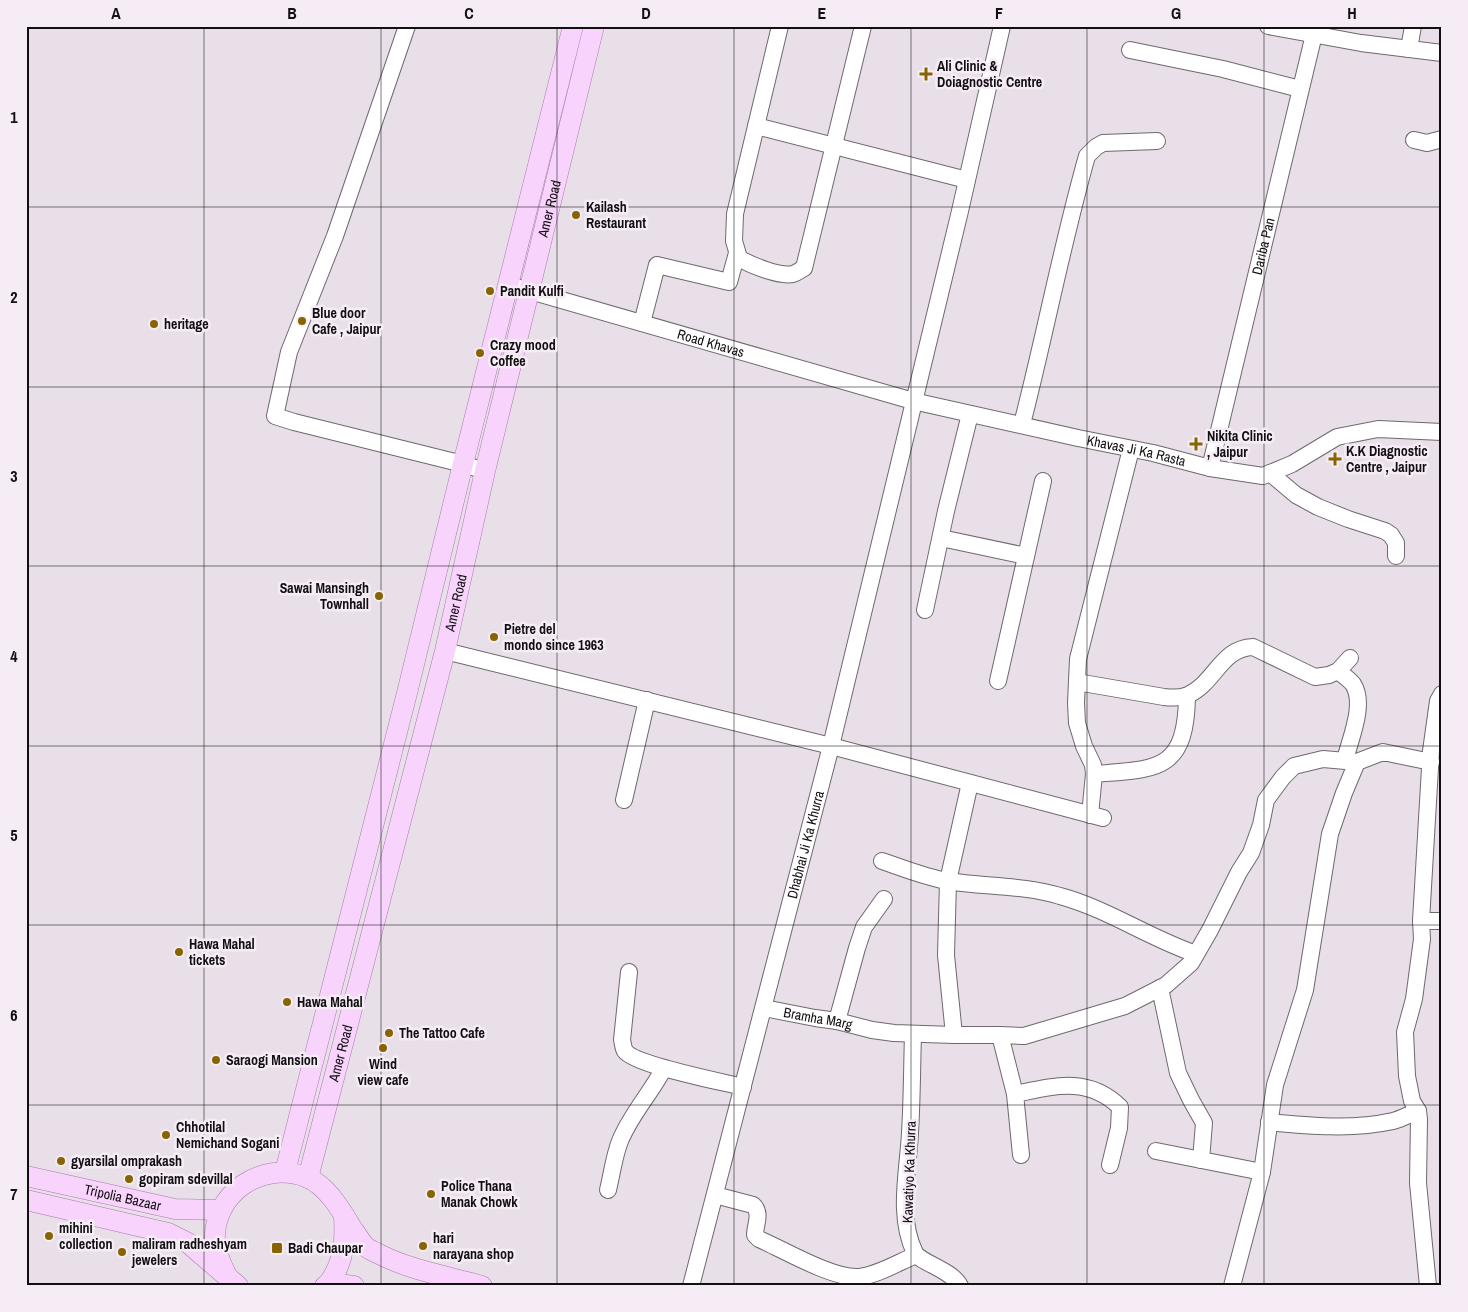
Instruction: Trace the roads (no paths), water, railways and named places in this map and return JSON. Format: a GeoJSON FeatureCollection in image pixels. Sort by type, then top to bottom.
{"type":"FeatureCollection","features":[{"type":"Feature","properties":{"kind":"main road","name":"Amer Road"},"geometry":{"type":"LineString","coordinates":[[285,1172],[412,675],[573,26]]}},
{"type":"Feature","properties":{"kind":"main road","name":"Amer Road"},"geometry":{"type":"LineString","coordinates":[[308,1178],[446,651],[485,471],[594,26]]}},
{"type":"Feature","properties":{"kind":"main road"},"geometry":{"type":"LineString","coordinates":[[230,1280],[219,1259],[215,1242],[216,1225],[221,1210],[232,1193],[246,1181],[264,1174],[285,1172],[308,1178],[322,1187],[344,1215],[364,1246],[388,1259],[482,1286]]}},
{"type":"Feature","properties":{"kind":"main road","name":"Tripolia Bazaar"},"geometry":{"type":"LineString","coordinates":[[26,1176],[175,1209],[221,1210]]}},
{"type":"Feature","properties":{"kind":"main road","name":"Tripolia Bazaar"},"geometry":{"type":"LineString","coordinates":[[26,1200],[168,1233],[188,1243],[230,1280]]}},
{"type":"Feature","properties":{"kind":"main road"},"geometry":{"type":"LineString","coordinates":[[344,1215],[344,1251],[327,1285],[354,1286]]}},
{"type":"Feature","properties":{"kind":"street"},"geometry":{"type":"LineString","coordinates":[[407,26],[335,236],[289,352],[276,416],[485,471]]}},
{"type":"Feature","properties":{"kind":"street"},"geometry":{"type":"LineString","coordinates":[[780,26],[735,214],[734,241],[739,258],[754,267],[788,275],[796,274],[804,268],[863,26]]}},
{"type":"Feature","properties":{"kind":"street","name":"Dhabhai Ji Ka Khurra"},"geometry":{"type":"LineString","coordinates":[[692,1286],[831,746],[967,180],[1002,26]]}},
{"type":"Feature","properties":{"kind":"street"},"geometry":{"type":"LineString","coordinates":[[1268,26],[1315,31],[1408,49],[1442,53]]}},
{"type":"Feature","properties":{"kind":"street"},"geometry":{"type":"LineString","coordinates":[[1408,49],[1413,26]]}},
{"type":"Feature","properties":{"kind":"street","name":"Dariba Pan"},"geometry":{"type":"LineString","coordinates":[[1210,468],[1315,31]]}},
{"type":"Feature","properties":{"kind":"street"},"geometry":{"type":"LineString","coordinates":[[1130,50],[1300,89]]}},
{"type":"Feature","properties":{"kind":"street"},"geometry":{"type":"LineString","coordinates":[[756,126],[967,180]]}},
{"type":"Feature","properties":{"kind":"street"},"geometry":{"type":"LineString","coordinates":[[1414,140],[1427,143],[1442,139]]}},
{"type":"Feature","properties":{"kind":"street"},"geometry":{"type":"LineString","coordinates":[[1022,424],[1052,293],[1087,156],[1104,143],[1157,141]]}},
{"type":"Feature","properties":{"kind":"street"},"geometry":{"type":"LineString","coordinates":[[642,324],[656,265],[729,282],[737,253]]}},
{"type":"Feature","properties":{"kind":"street","name":"Road Khavas"},"geometry":{"type":"LineString","coordinates":[[508,285],[913,401]]}},
{"type":"Feature","properties":{"kind":"street","name":"Khavas Ji Ka Rasta"},"geometry":{"type":"LineString","coordinates":[[913,401],[1022,424],[1210,468],[1263,476],[1292,464],[1337,437],[1378,428],[1442,432]]}},
{"type":"Feature","properties":{"kind":"street"},"geometry":{"type":"LineString","coordinates":[[925,610],[946,511],[970,414]]}},
{"type":"Feature","properties":{"kind":"street"},"geometry":{"type":"LineString","coordinates":[[446,651],[831,746],[1096,816],[1093,765],[1084,746],[1077,723],[1078,659],[1131,449]]}},
{"type":"Feature","properties":{"kind":"street"},"geometry":{"type":"LineString","coordinates":[[1270,473],[1296,495],[1348,519],[1385,531],[1391,535],[1396,543],[1396,556]]}},
{"type":"Feature","properties":{"kind":"street"},"geometry":{"type":"LineString","coordinates":[[998,681],[1043,481]]}},
{"type":"Feature","properties":{"kind":"street"},"geometry":{"type":"LineString","coordinates":[[941,538],[1026,556]]}},
{"type":"Feature","properties":{"kind":"street"},"geometry":{"type":"LineString","coordinates":[[1077,682],[1164,698],[1186,696],[1204,684],[1234,651],[1244,647],[1253,646],[1315,677],[1329,675],[1338,671],[1350,658]]}},
{"type":"Feature","properties":{"kind":"street"},"geometry":{"type":"LineString","coordinates":[[1232,1286],[1262,1172],[1275,1085],[1305,990],[1330,834],[1344,793],[1351,761],[1359,702],[1352,682],[1338,671]]}},
{"type":"Feature","properties":{"kind":"street"},"geometry":{"type":"LineString","coordinates":[[1428,1286],[1418,1183],[1418,1111],[1412,1101],[1407,1076],[1405,1032],[1414,999],[1422,938],[1438,702],[1442,694]]}},
{"type":"Feature","properties":{"kind":"street"},"geometry":{"type":"LineString","coordinates":[[1094,774],[1154,767],[1168,760],[1183,732],[1186,696]]}},
{"type":"Feature","properties":{"kind":"street"},"geometry":{"type":"LineString","coordinates":[[624,800],[647,700]]}},
{"type":"Feature","properties":{"kind":"street"},"geometry":{"type":"LineString","coordinates":[[1351,761],[1383,752],[1435,755]]}},
{"type":"Feature","properties":{"kind":"street","name":"Bramha Marg"},"geometry":{"type":"LineString","coordinates":[[764,1008],[815,1018],[838,1020],[894,1034],[1024,1036],[1125,1006],[1166,985],[1191,962],[1210,930],[1238,872],[1252,853],[1266,800],[1294,766],[1323,759],[1351,761]]}},
{"type":"Feature","properties":{"kind":"street"},"geometry":{"type":"LineString","coordinates":[[954,1036],[946,955],[948,881],[970,783]]}},
{"type":"Feature","properties":{"kind":"street"},"geometry":{"type":"LineString","coordinates":[[882,861],[948,881],[1042,891],[1062,896],[1110,914],[1170,945],[1196,954]]}},
{"type":"Feature","properties":{"kind":"street"},"geometry":{"type":"LineString","coordinates":[[838,1020],[856,948],[869,920],[884,899]]}},
{"type":"Feature","properties":{"kind":"street"},"geometry":{"type":"LineString","coordinates":[[1422,921],[1442,920]]}},
{"type":"Feature","properties":{"kind":"street"},"geometry":{"type":"LineString","coordinates":[[629,972],[622,1040],[624,1050],[634,1058],[664,1068],[743,1087]]}},
{"type":"Feature","properties":{"kind":"street"},"geometry":{"type":"LineString","coordinates":[[1160,988],[1178,1073],[1204,1123],[1201,1160]]}},
{"type":"Feature","properties":{"kind":"street","name":"Kawatiyo Ka Khurra"},"geometry":{"type":"LineString","coordinates":[[913,1034],[905,1226],[916,1255]]}},
{"type":"Feature","properties":{"kind":"street"},"geometry":{"type":"LineString","coordinates":[[1000,1035],[1015,1094],[1021,1154]]}},
{"type":"Feature","properties":{"kind":"street"},"geometry":{"type":"LineString","coordinates":[[608,1190],[620,1142],[635,1112],[655,1086],[664,1068]]}},
{"type":"Feature","properties":{"kind":"street"},"geometry":{"type":"LineString","coordinates":[[1015,1094],[1052,1087],[1081,1086],[1096,1090],[1110,1097],[1120,1107],[1121,1117],[1110,1165]]}},
{"type":"Feature","properties":{"kind":"street"},"geometry":{"type":"LineString","coordinates":[[1269,1122],[1308,1126],[1356,1126],[1393,1121],[1418,1111]]}},
{"type":"Feature","properties":{"kind":"street"},"geometry":{"type":"LineString","coordinates":[[1156,1151],[1262,1172]]}},
{"type":"Feature","properties":{"kind":"street"},"geometry":{"type":"LineString","coordinates":[[715,1195],[753,1205],[757,1208],[758,1213],[755,1235],[759,1239],[824,1268],[846,1276],[859,1276],[872,1274],[916,1255],[949,1274],[960,1286]]}},
{"type":"Feature","properties":{"kind":"place","name":"Ali Clinic & Doiagnostic Centre"},"geometry":{"type":"Point","coordinates":[926,74]}},
{"type":"Feature","properties":{"kind":"place","name":"Kailash Restaurant"},"geometry":{"type":"Point","coordinates":[576,215]}},
{"type":"Feature","properties":{"kind":"place","name":"Pandit Kulfi"},"geometry":{"type":"Point","coordinates":[490,291]}},
{"type":"Feature","properties":{"kind":"place","name":"Blue door Cafe , Jaipur"},"geometry":{"type":"Point","coordinates":[302,321]}},
{"type":"Feature","properties":{"kind":"place","name":"heritage"},"geometry":{"type":"Point","coordinates":[154,324]}},
{"type":"Feature","properties":{"kind":"place","name":"Crazy mood Coffee"},"geometry":{"type":"Point","coordinates":[480,353]}},
{"type":"Feature","properties":{"kind":"place","name":"Nikita Clinic , Jaipur"},"geometry":{"type":"Point","coordinates":[1196,444]}},
{"type":"Feature","properties":{"kind":"place","name":"K.K Diagnostic Centre , Jaipur"},"geometry":{"type":"Point","coordinates":[1335,459]}},
{"type":"Feature","properties":{"kind":"place","name":"Sawai Mansingh Townhall"},"geometry":{"type":"Point","coordinates":[379,596]}},
{"type":"Feature","properties":{"kind":"place","name":"Pietre del mondo since 1963"},"geometry":{"type":"Point","coordinates":[494,637]}},
{"type":"Feature","properties":{"kind":"place","name":"Hawa Mahal tickets"},"geometry":{"type":"Point","coordinates":[179,952]}},
{"type":"Feature","properties":{"kind":"place","name":"Hawa Mahal"},"geometry":{"type":"Point","coordinates":[287,1002]}},
{"type":"Feature","properties":{"kind":"place","name":"The Tattoo Cafe"},"geometry":{"type":"Point","coordinates":[389,1033]}},
{"type":"Feature","properties":{"kind":"place","name":"Wind view cafe"},"geometry":{"type":"Point","coordinates":[383,1048]}},
{"type":"Feature","properties":{"kind":"place","name":"Saraogi Mansion"},"geometry":{"type":"Point","coordinates":[216,1060]}},
{"type":"Feature","properties":{"kind":"place","name":"Chhotilal Nemichand Sogani"},"geometry":{"type":"Point","coordinates":[166,1135]}},
{"type":"Feature","properties":{"kind":"place","name":"gyarsilal omprakash"},"geometry":{"type":"Point","coordinates":[61,1161]}},
{"type":"Feature","properties":{"kind":"place","name":"gopiram sdevillal"},"geometry":{"type":"Point","coordinates":[129,1179]}},
{"type":"Feature","properties":{"kind":"place","name":"Police Thana Manak Chowk"},"geometry":{"type":"Point","coordinates":[431,1194]}},
{"type":"Feature","properties":{"kind":"place","name":"mihini collection"},"geometry":{"type":"Point","coordinates":[49,1236]}},
{"type":"Feature","properties":{"kind":"place","name":"hari narayana shop"},"geometry":{"type":"Point","coordinates":[423,1246]}},
{"type":"Feature","properties":{"kind":"place","name":"Badi Chaupar"},"geometry":{"type":"Point","coordinates":[277,1248]}},
{"type":"Feature","properties":{"kind":"place","name":"maliram radheshyam jewelers"},"geometry":{"type":"Point","coordinates":[122,1252]}}]}
